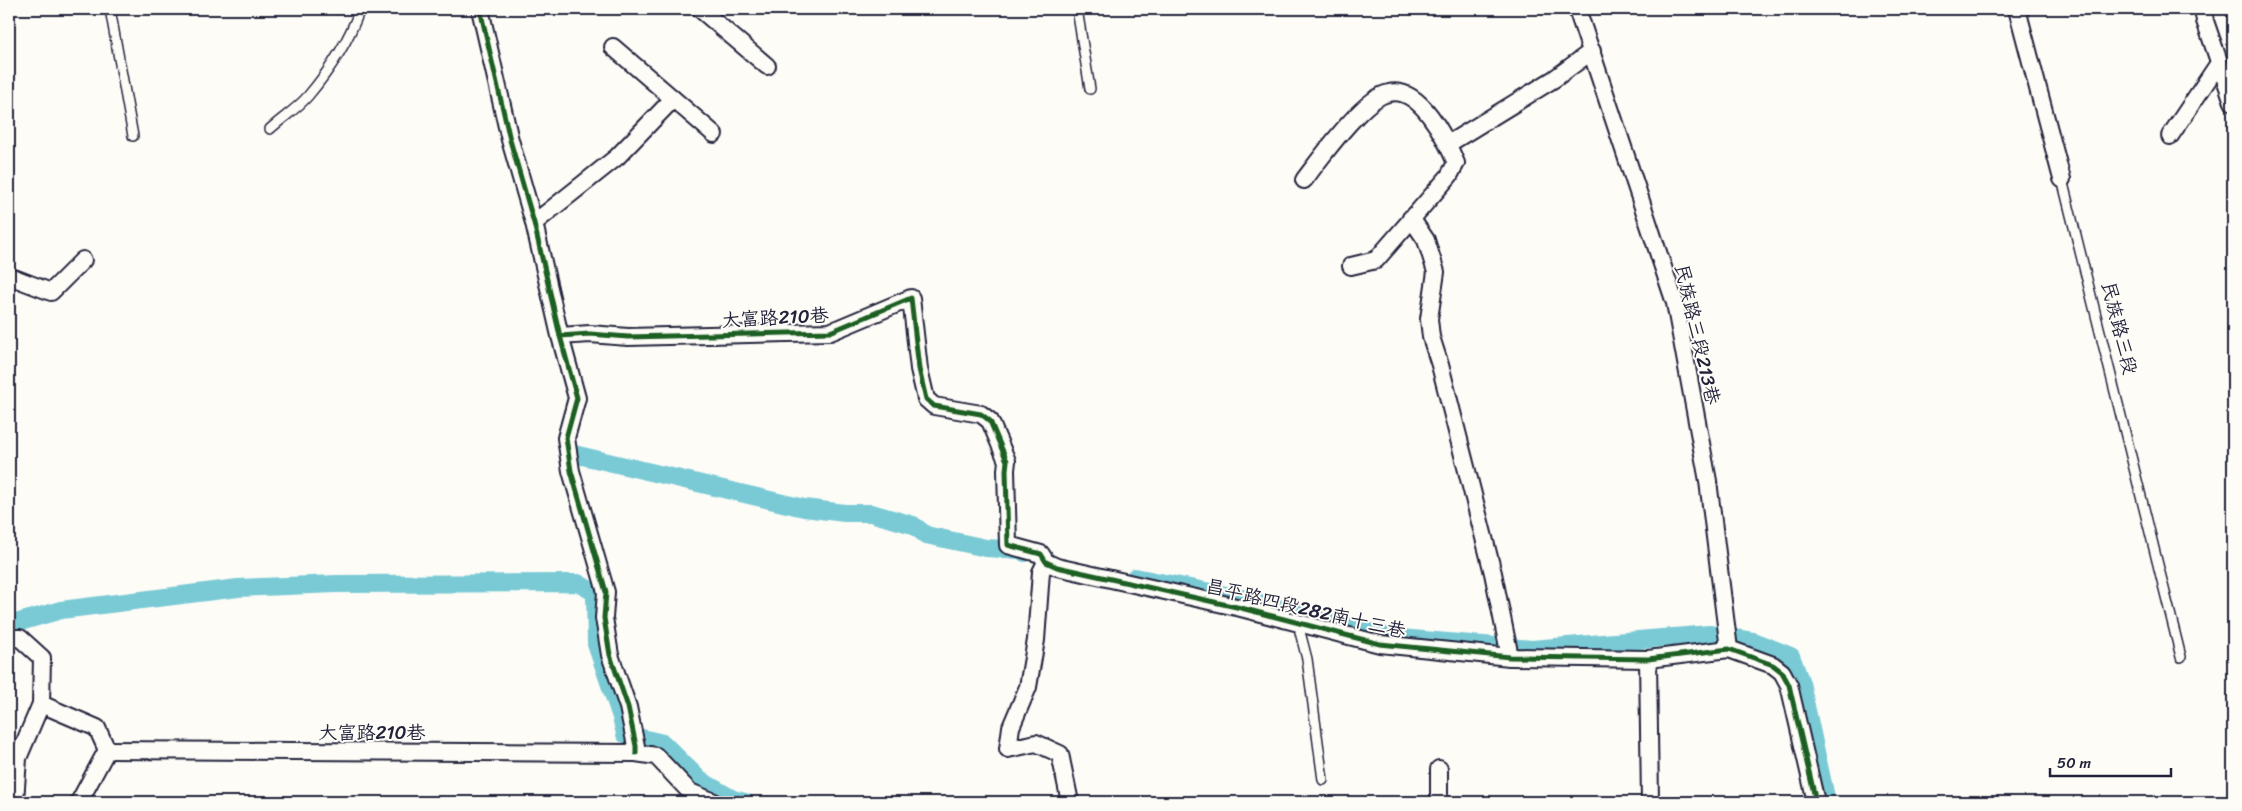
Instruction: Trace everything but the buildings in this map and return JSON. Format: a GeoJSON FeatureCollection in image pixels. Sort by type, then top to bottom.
{"type":"FeatureCollection","features":[{"type":"Feature","properties":{"kind":"street"},"geometry":{"type":"LineString","coordinates":[[480,9],[510,140],[534,223],[560,336],[577,398],[566,438],[571,471],[606,592],[604,618],[610,655],[628,707],[636,750]]}},
{"type":"Feature","properties":{"kind":"street"},"geometry":{"type":"LineString","coordinates":[[700,9],[767,66]]}},
{"type":"Feature","properties":{"kind":"street","name":"民族路三段213巷"},"geometry":{"type":"LineString","coordinates":[[1577,9],[1675,303],[1708,481],[1729,649]]}},
{"type":"Feature","properties":{"kind":"street","name":"民族路三段"},"geometry":{"type":"LineString","coordinates":[[2017,9],[2062,179]]}},
{"type":"Feature","properties":{"kind":"street"},"geometry":{"type":"LineString","coordinates":[[2203,9],[2205,21],[2225,68],[2233,102]]}},
{"type":"Feature","properties":{"kind":"street"},"geometry":{"type":"LineString","coordinates":[[613,48],[714,134]]}},
{"type":"Feature","properties":{"kind":"street"},"geometry":{"type":"LineString","coordinates":[[1448,144],[1554,79],[1592,51]]}},
{"type":"Feature","properties":{"kind":"street"},"geometry":{"type":"LineString","coordinates":[[2170,136],[2225,68]]}},
{"type":"Feature","properties":{"kind":"street"},"geometry":{"type":"LineString","coordinates":[[1304,180],[1354,119],[1371,102],[1387,93],[1402,92],[1421,105],[1448,144],[1456,163],[1449,176],[1376,260],[1351,266]]}},
{"type":"Feature","properties":{"kind":"street"},"geometry":{"type":"LineString","coordinates":[[534,223],[617,157],[673,99]]}},
{"type":"Feature","properties":{"kind":"street"},"geometry":{"type":"LineString","coordinates":[[1411,218],[1426,240],[1436,272],[1428,319],[1431,337],[1440,365],[1493,573],[1510,658]]}},
{"type":"Feature","properties":{"kind":"street"},"geometry":{"type":"LineString","coordinates":[[9,276],[51,292],[82,260]]}},
{"type":"Feature","properties":{"kind":"street","name":"大富路210巷"},"geometry":{"type":"LineString","coordinates":[[560,336],[590,334],[628,337],[830,332],[911,298],[919,369],[926,399],[934,406],[981,414],[990,421],[1007,461],[1008,545],[1040,554],[1046,562]]}},
{"type":"Feature","properties":{"kind":"street"},"geometry":{"type":"LineString","coordinates":[[1046,562],[1041,572],[1036,640],[1028,687],[1011,727],[1008,749],[1036,743],[1060,754],[1070,802]]}},
{"type":"Feature","properties":{"kind":"street","name":"昌平路四段282南十三巷"},"geometry":{"type":"LineString","coordinates":[[1046,562],[1057,568],[1241,608],[1380,644],[1510,658],[1648,659],[1729,649],[1773,665],[1782,672],[1789,685],[1816,802]]}},
{"type":"Feature","properties":{"kind":"street"},"geometry":{"type":"LineString","coordinates":[[9,638],[20,638],[42,658],[41,704],[18,758],[15,802]]}},
{"type":"Feature","properties":{"kind":"street"},"geometry":{"type":"LineString","coordinates":[[1648,659],[1650,802]]}},
{"type":"Feature","properties":{"kind":"street"},"geometry":{"type":"LineString","coordinates":[[41,704],[97,728],[107,750],[80,802]]}},
{"type":"Feature","properties":{"kind":"street","name":"大富路210巷"},"geometry":{"type":"LineString","coordinates":[[107,750],[636,750],[656,756],[690,792],[714,802]]}},
{"type":"Feature","properties":{"kind":"street"},"geometry":{"type":"LineString","coordinates":[[1439,769],[1439,802]]}},
{"type":"Feature","properties":{"kind":"lane"},"geometry":{"type":"LineString","coordinates":[[110,9],[133,136]]}},
{"type":"Feature","properties":{"kind":"lane"},"geometry":{"type":"LineString","coordinates":[[270,129],[308,97],[336,59],[354,26],[360,9]]}},
{"type":"Feature","properties":{"kind":"lane"},"geometry":{"type":"LineString","coordinates":[[1077,9],[1090,89]]}},
{"type":"Feature","properties":{"kind":"lane","name":"民族路三段"},"geometry":{"type":"LineString","coordinates":[[2062,179],[2181,657]]}},
{"type":"Feature","properties":{"kind":"lane"},"geometry":{"type":"LineString","coordinates":[[1302,624],[1300,632],[1307,659],[1323,780]]}},
{"type":"Feature","properties":{"kind":"waterway"},"geometry":{"type":"LineString","coordinates":[[574,454],[804,508],[845,513],[871,513],[913,525],[926,535],[986,548],[1020,550],[1025,553]]}},
{"type":"Feature","properties":{"kind":"waterway"},"geometry":{"type":"LineString","coordinates":[[1135,577],[1241,598],[1388,637],[1532,649],[1709,634],[1753,641],[1791,656],[1801,683],[1827,802]]}},
{"type":"Feature","properties":{"kind":"waterway"},"geometry":{"type":"LineString","coordinates":[[9,625],[61,610],[238,588],[337,584],[578,583],[595,593],[596,644],[625,734],[663,743],[700,780],[733,799],[745,802]]}},
{"type":"Feature","properties":{"kind":"cycle path"},"geometry":{"type":"LineString","coordinates":[[480,9],[510,140],[534,223],[560,336],[577,398],[566,438],[571,471],[606,592],[604,618],[610,655],[628,707],[636,753]]}},
{"type":"Feature","properties":{"kind":"cycle path"},"geometry":{"type":"LineString","coordinates":[[560,336],[590,334],[628,337],[830,332],[911,298],[919,369],[926,399],[934,406],[981,414],[990,421],[1007,461],[1008,545],[1041,554],[1046,562],[1057,567],[1241,608],[1380,644],[1510,657],[1648,659],[1729,649],[1773,665],[1782,672],[1789,685],[1816,802]]}}]}
